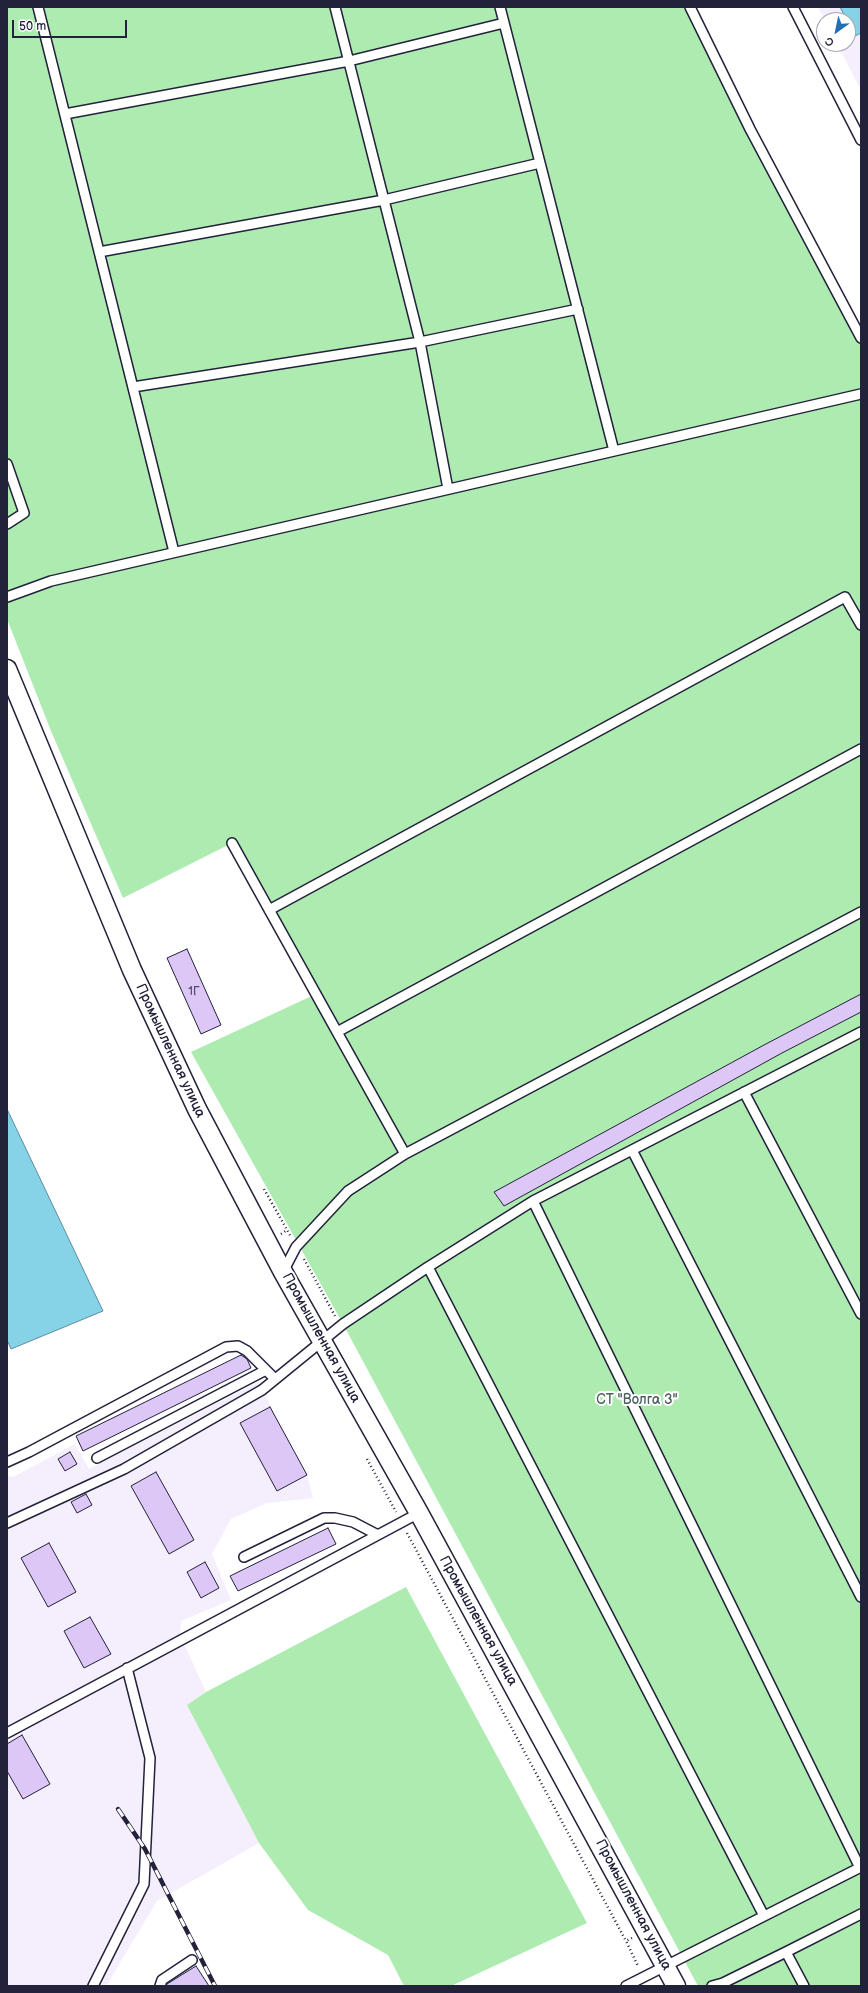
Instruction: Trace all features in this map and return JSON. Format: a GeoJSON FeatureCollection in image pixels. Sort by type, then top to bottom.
{"type":"FeatureCollection","features":[{"type":"Feature","properties":{"kind":"street","name":"Промышленная улица"},"geometry":{"type":"LineString","coordinates":[[7,669],[132,970],[197,1109],[267,1241],[419,1513],[676,1986]]}},
{"type":"Feature","properties":{"kind":"lane"},"geometry":{"type":"LineString","coordinates":[[38,7],[174,552]]}},
{"type":"Feature","properties":{"kind":"lane"},"geometry":{"type":"LineString","coordinates":[[335,7],[420,342],[448,489]]}},
{"type":"Feature","properties":{"kind":"lane"},"geometry":{"type":"LineString","coordinates":[[500,7],[614,451]]}},
{"type":"Feature","properties":{"kind":"lane"},"geometry":{"type":"LineString","coordinates":[[690,7],[750,129],[861,338]]}},
{"type":"Feature","properties":{"kind":"lane"},"geometry":{"type":"LineString","coordinates":[[793,7],[861,140]]}},
{"type":"Feature","properties":{"kind":"lane"},"geometry":{"type":"LineString","coordinates":[[65,114],[349,61],[504,23]]}},
{"type":"Feature","properties":{"kind":"lane"},"geometry":{"type":"LineString","coordinates":[[99,252],[384,200],[540,163]]}},
{"type":"Feature","properties":{"kind":"lane"},"geometry":{"type":"LineString","coordinates":[[133,387],[420,342],[578,309]]}},
{"type":"Feature","properties":{"kind":"lane"},"geometry":{"type":"LineString","coordinates":[[7,597],[51,581],[861,394]]}},
{"type":"Feature","properties":{"kind":"lane"},"geometry":{"type":"LineString","coordinates":[[7,464],[24,513],[7,524]]}},
{"type":"Feature","properties":{"kind":"lane"},"geometry":{"type":"LineString","coordinates":[[269,910],[845,597],[861,625]]}},
{"type":"Feature","properties":{"kind":"lane"},"geometry":{"type":"LineString","coordinates":[[337,1032],[861,749]]}},
{"type":"Feature","properties":{"kind":"lane"},"geometry":{"type":"LineString","coordinates":[[232,843],[405,1154]]}},
{"type":"Feature","properties":{"kind":"lane"},"geometry":{"type":"LineString","coordinates":[[284,1272],[296,1247],[348,1192],[405,1154],[861,912]]}},
{"type":"Feature","properties":{"kind":"lane"},"geometry":{"type":"LineString","coordinates":[[7,1522],[124,1469],[262,1390],[343,1324],[428,1267],[533,1201],[861,1032]]}},
{"type":"Feature","properties":{"kind":"lane"},"geometry":{"type":"LineString","coordinates":[[744,1092],[861,1314]]}},
{"type":"Feature","properties":{"kind":"lane"},"geometry":{"type":"LineString","coordinates":[[632,1150],[861,1597]]}},
{"type":"Feature","properties":{"kind":"lane"},"geometry":{"type":"LineString","coordinates":[[533,1201],[861,1868],[626,1986]]}},
{"type":"Feature","properties":{"kind":"lane"},"geometry":{"type":"LineString","coordinates":[[428,1267],[764,1916]]}},
{"type":"Feature","properties":{"kind":"lane"},"geometry":{"type":"LineString","coordinates":[[7,1462],[29,1452],[226,1347],[238,1346],[247,1351],[275,1379]]}},
{"type":"Feature","properties":{"kind":"lane"},"geometry":{"type":"LineString","coordinates":[[97,1458],[266,1370]]}},
{"type":"Feature","properties":{"kind":"lane"},"geometry":{"type":"LineString","coordinates":[[7,1733],[419,1513]]}},
{"type":"Feature","properties":{"kind":"lane"},"geometry":{"type":"LineString","coordinates":[[244,1557],[324,1518],[335,1518],[353,1522],[378,1535]]}},
{"type":"Feature","properties":{"kind":"lane"},"geometry":{"type":"LineString","coordinates":[[93,1986],[144,1884],[150,1758],[127,1668]]}},
{"type":"Feature","properties":{"kind":"lane"},"geometry":{"type":"LineString","coordinates":[[712,1986],[724,1983],[861,1914]]}},
{"type":"Feature","properties":{"kind":"lane"},"geometry":{"type":"LineString","coordinates":[[786,1952],[804,1986]]}},
{"type":"Feature","properties":{"kind":"lane"},"geometry":{"type":"LineString","coordinates":[[160,1986],[162,1980],[192,1960]]}},
{"type":"Feature","properties":{"kind":"path"},"geometry":{"type":"LineString","coordinates":[[267,1241],[287,1230]]}},
{"type":"Feature","properties":{"kind":"path"},"geometry":{"type":"LineString","coordinates":[[365,1454],[626,1941]]}},
{"type":"Feature","properties":{"kind":"shaded area"},"geometry":{"type":"Polygon","coordinates":[[[818,7],[861,7],[861,90],[841,52],[856,52],[856,12],[821,12],[818,7]]]}},
{"type":"Feature","properties":{"kind":"shaded area"},"geometry":{"type":"Polygon","coordinates":[[[258,1382],[307,1475],[313,1498],[267,1503],[231,1519],[212,1554],[231,1600],[181,1621],[180,1635],[206,1692],[187,1705],[259,1843],[157,1901],[106,1986],[7,1986],[7,1476],[13,1477],[75,1444],[89,1469],[258,1382]]]}},
{"type":"Feature","properties":{"kind":"green space","name":"СТ \"Волга 3\""},"geometry":{"type":"Polygon","coordinates":[[[7,7],[690,7],[861,338],[861,1986],[698,1986],[343,1324],[191,1052],[316,994],[232,843],[123,898],[51,731],[7,619],[7,7]]]}},
{"type":"Feature","properties":{"kind":"green space"},"geometry":{"type":"Polygon","coordinates":[[[406,1587],[587,1923],[451,1986],[404,1986],[388,1955],[308,1910],[259,1843],[187,1705],[206,1692],[406,1587]]]}},
{"type":"Feature","properties":{"kind":"water"},"geometry":{"type":"Polygon","coordinates":[[[840,7],[861,7],[861,33],[856,36],[856,12],[843,12],[840,7]]]}},
{"type":"Feature","properties":{"kind":"water"},"geometry":{"type":"Polygon","coordinates":[[[7,1109],[103,1311],[11,1349],[7,1340],[7,1109]]]}},
{"type":"Feature","properties":{"kind":"building"},"geometry":{"type":"Polygon","coordinates":[[[187,949],[221,1025],[201,1034],[167,958],[187,949]]]}},
{"type":"Feature","properties":{"kind":"building"},"geometry":{"type":"Polygon","coordinates":[[[861,994],[861,1012],[782,1053],[504,1206],[494,1192],[764,1045],[861,994]]]}},
{"type":"Feature","properties":{"kind":"building"},"geometry":{"type":"Polygon","coordinates":[[[241,1355],[247,1359],[251,1368],[83,1451],[76,1436],[241,1355]]]}},
{"type":"Feature","properties":{"kind":"building"},"geometry":{"type":"Polygon","coordinates":[[[270,1407],[307,1475],[277,1491],[240,1423],[270,1407]]]}},
{"type":"Feature","properties":{"kind":"building"},"geometry":{"type":"Polygon","coordinates":[[[70,1452],[77,1464],[65,1471],[58,1459],[70,1452]]]}},
{"type":"Feature","properties":{"kind":"building"},"geometry":{"type":"Polygon","coordinates":[[[156,1472],[194,1540],[169,1554],[131,1486],[156,1472]]]}},
{"type":"Feature","properties":{"kind":"building"},"geometry":{"type":"Polygon","coordinates":[[[86,1494],[92,1505],[77,1513],[71,1502],[86,1494]]]}},
{"type":"Feature","properties":{"kind":"building"},"geometry":{"type":"Polygon","coordinates":[[[328,1528],[336,1544],[238,1591],[230,1576],[328,1528]]]}},
{"type":"Feature","properties":{"kind":"building"},"geometry":{"type":"Polygon","coordinates":[[[49,1543],[76,1592],[48,1607],[21,1558],[49,1543]]]}},
{"type":"Feature","properties":{"kind":"building"},"geometry":{"type":"Polygon","coordinates":[[[205,1562],[219,1588],[201,1598],[187,1572],[205,1562]]]}},
{"type":"Feature","properties":{"kind":"building"},"geometry":{"type":"Polygon","coordinates":[[[90,1617],[111,1654],[84,1668],[64,1631],[90,1617]]]}},
{"type":"Feature","properties":{"kind":"building"},"geometry":{"type":"Polygon","coordinates":[[[22,1735],[50,1784],[23,1799],[7,1771],[7,1744],[22,1735]]]}},
{"type":"Feature","properties":{"kind":"building"},"geometry":{"type":"Polygon","coordinates":[[[196,1966],[209,1986],[166,1986],[167,1984],[196,1966]]]}},
{"type":"Feature","properties":{"kind":"railway"},"geometry":{"type":"LineString","coordinates":[[118,1809],[145,1849],[215,1986]]}}]}
